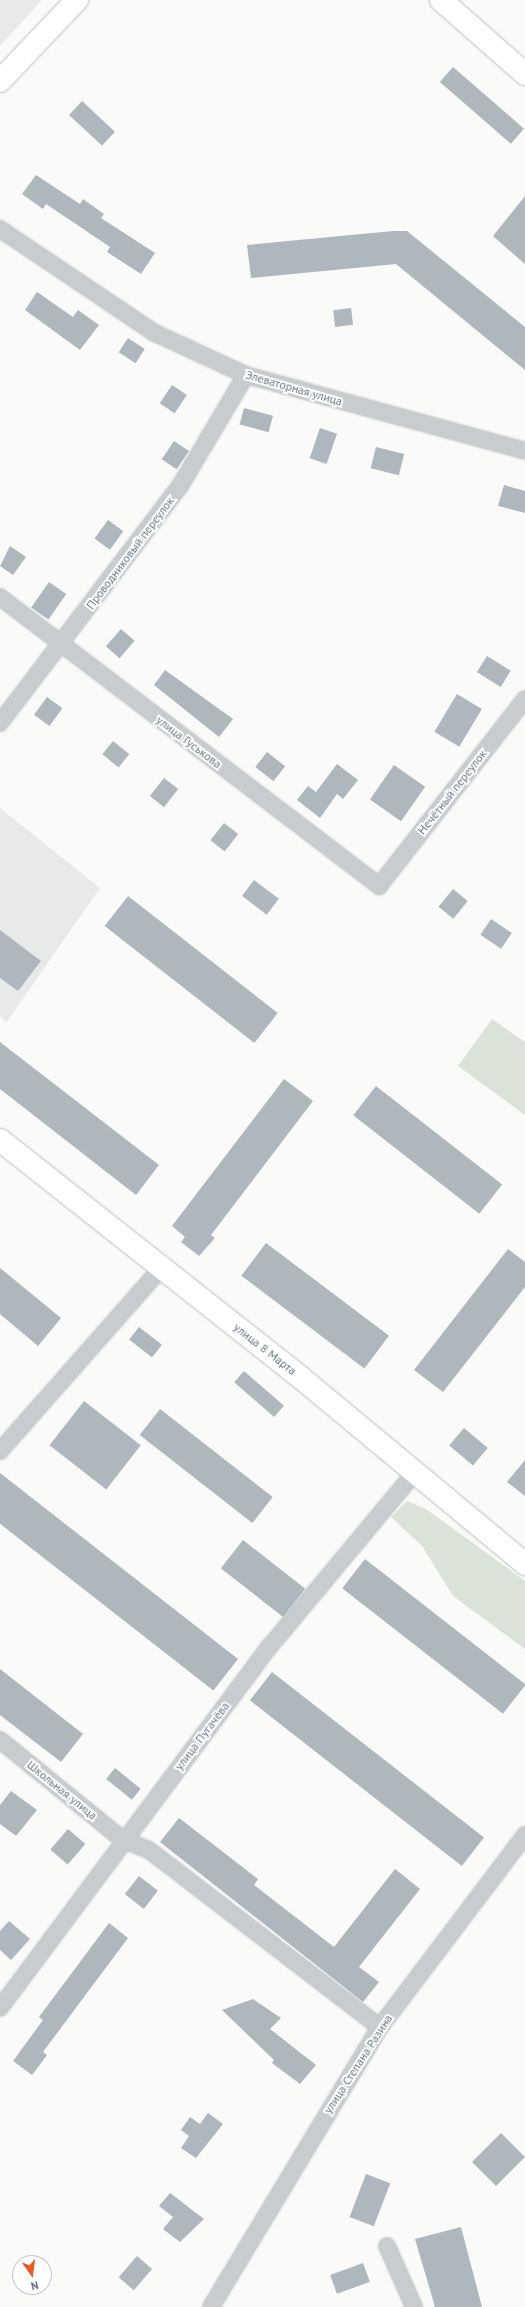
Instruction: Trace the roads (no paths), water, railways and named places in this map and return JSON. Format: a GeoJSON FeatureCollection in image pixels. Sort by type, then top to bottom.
{"type":"FeatureCollection","features":[{"type":"Feature","properties":{"kind":"main road"},"geometry":{"type":"LineString","coordinates":[[0,81],[77,0]]}},
{"type":"Feature","properties":{"kind":"main road"},"geometry":{"type":"LineString","coordinates":[[442,0],[525,74]]}},
{"type":"Feature","properties":{"kind":"main road","name":"улица 8 Марта"},"geometry":{"type":"LineString","coordinates":[[0,1140],[162,1267],[415,1472],[525,1564]]}},
{"type":"Feature","properties":{"kind":"street","name":"Элеваторная улица"},"geometry":{"type":"LineString","coordinates":[[0,229],[153,332],[246,376],[525,451]]}},
{"type":"Feature","properties":{"kind":"street","name":"Проводниковый переулок"},"geometry":{"type":"LineString","coordinates":[[0,722],[61,645],[180,486],[246,376]]}},
{"type":"Feature","properties":{"kind":"street","name":"улица Гуськова"},"geometry":{"type":"LineString","coordinates":[[0,597],[379,886]]}},
{"type":"Feature","properties":{"kind":"street","name":"Нечётный переулок"},"geometry":{"type":"LineString","coordinates":[[379,886],[525,699]]}},
{"type":"Feature","properties":{"kind":"street"},"geometry":{"type":"LineString","coordinates":[[0,1451],[162,1267]]}},
{"type":"Feature","properties":{"kind":"street","name":"улица Пугачёва"},"geometry":{"type":"LineString","coordinates":[[0,2008],[123,1840],[270,1645],[415,1472]]}},
{"type":"Feature","properties":{"kind":"street","name":"Школьная улица"},"geometry":{"type":"LineString","coordinates":[[0,1740],[123,1840],[149,1850],[380,2028]]}},
{"type":"Feature","properties":{"kind":"street","name":"улица Степана Разина"},"geometry":{"type":"LineString","coordinates":[[211,2307],[380,2028],[525,1835]]}},
{"type":"Feature","properties":{"kind":"street"},"geometry":{"type":"LineString","coordinates":[[387,2246],[414,2307]]}}]}
